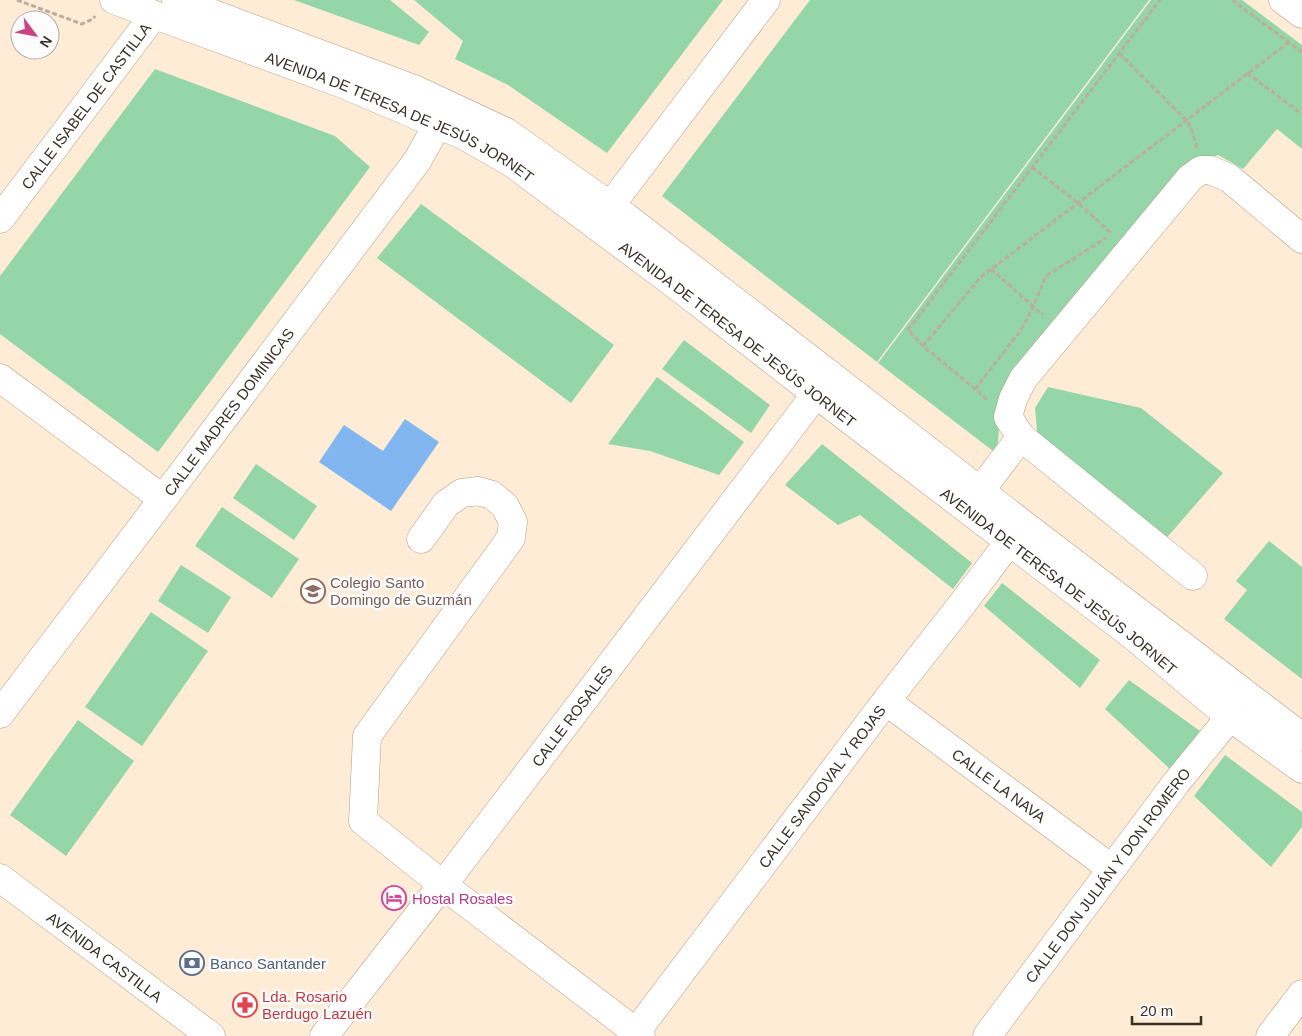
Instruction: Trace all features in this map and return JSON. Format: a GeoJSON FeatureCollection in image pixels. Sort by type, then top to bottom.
{"type":"FeatureCollection","features":[{"type":"Feature","properties":{"kind":"street","name":"AVENIDA DE TERESA DE JESÚS JORNET"},"geometry":{"type":"LineString","coordinates":[[176,0],[414,89],[465,136],[512,162],[681,289],[1132,635],[1230,717],[1302,769]]}},
{"type":"Feature","properties":{"kind":"street"},"geometry":{"type":"LineString","coordinates":[[610,206],[766,0]]}},
{"type":"Feature","properties":{"kind":"street"},"geometry":{"type":"LineString","coordinates":[[1283,0],[1302,14]]}},
{"type":"Feature","properties":{"kind":"street","name":"AVENIDA DE TERESA DE JESÚS JORNET"},"geometry":{"type":"LineString","coordinates":[[106,5],[154,15],[342,84],[506,132],[610,206],[1302,737]]}},
{"type":"Feature","properties":{"kind":"street","name":"CALLE ISABEL DE CASTILLA"},"geometry":{"type":"LineString","coordinates":[[0,219],[154,15]]}},
{"type":"Feature","properties":{"kind":"street","name":"CALLE MADRES DOMINICAS"},"geometry":{"type":"LineString","coordinates":[[0,714],[417,161],[442,114]]}},
{"type":"Feature","properties":{"kind":"street"},"geometry":{"type":"LineString","coordinates":[[980,491],[1015,427],[1013,399],[1023,379],[1062,332],[1122,242],[1190,178],[1201,170],[1210,170],[1229,178],[1302,239]]}},
{"type":"Feature","properties":{"kind":"street"},"geometry":{"type":"LineString","coordinates":[[0,378],[163,500]]}},
{"type":"Feature","properties":{"kind":"street","name":"CALLE ROSALES"},"geometry":{"type":"LineString","coordinates":[[324,1036],[442,885],[816,394]]}},
{"type":"Feature","properties":{"kind":"street"},"geometry":{"type":"LineString","coordinates":[[1015,427],[1193,576]]}},
{"type":"Feature","properties":{"kind":"street"},"geometry":{"type":"LineString","coordinates":[[421,539],[446,504],[462,493],[478,491],[492,496],[505,506],[514,522],[511,538],[367,736],[363,821],[442,885],[639,1034]]}},
{"type":"Feature","properties":{"kind":"street","name":"CALLE SANDOVAL Y ROJAS"},"geometry":{"type":"LineString","coordinates":[[639,1034],[886,701],[964,603],[1009,542]]}},
{"type":"Feature","properties":{"kind":"street","name":"CALLE LA NAVA"},"geometry":{"type":"LineString","coordinates":[[886,701],[1112,869]]}},
{"type":"Feature","properties":{"kind":"street","name":"CALLE DON JULIÁN Y DON ROMERO"},"geometry":{"type":"LineString","coordinates":[[988,1036],[1176,784],[1230,717]]}},
{"type":"Feature","properties":{"kind":"street","name":"AVENIDA CASTILLA"},"geometry":{"type":"LineString","coordinates":[[0,878],[211,1036]]}},
{"type":"Feature","properties":{"kind":"street"},"geometry":{"type":"LineString","coordinates":[[1270,1036],[1302,994]]}},
{"type":"Feature","properties":{"kind":"path"},"geometry":{"type":"LineString","coordinates":[[17,0],[82,24],[93,19],[106,5]]}},
{"type":"Feature","properties":{"kind":"path"},"geometry":{"type":"LineString","coordinates":[[1015,427],[975,389],[922,346],[908,330],[1160,0]]}},
{"type":"Feature","properties":{"kind":"path"},"geometry":{"type":"LineString","coordinates":[[1232,0],[1302,52]]}},
{"type":"Feature","properties":{"kind":"path"},"geometry":{"type":"LineString","coordinates":[[922,346],[981,277],[1289,42]]}},
{"type":"Feature","properties":{"kind":"path"},"geometry":{"type":"LineString","coordinates":[[1119,54],[1186,120],[1191,128],[1204,170]]}},
{"type":"Feature","properties":{"kind":"path"},"geometry":{"type":"LineString","coordinates":[[1247,73],[1302,114]]}},
{"type":"Feature","properties":{"kind":"path"},"geometry":{"type":"LineString","coordinates":[[975,389],[1020,330],[1033,307],[1046,276],[1122,242],[1078,203],[1032,167]]}},
{"type":"Feature","properties":{"kind":"path"},"geometry":{"type":"LineString","coordinates":[[991,269],[1062,332]]}},
{"type":"Feature","properties":{"kind":"green space"},"geometry":{"type":"Polygon","coordinates":[[[294,0],[390,0],[429,32],[419,45],[294,0]]]}},
{"type":"Feature","properties":{"kind":"green space"},"geometry":{"type":"Polygon","coordinates":[[[414,0],[723,0],[607,153],[508,85],[455,59],[463,41],[414,0]]]}},
{"type":"Feature","properties":{"kind":"green space"},"geometry":{"type":"Polygon","coordinates":[[[810,0],[1149,0],[877,362],[662,196],[810,0]]]}},
{"type":"Feature","properties":{"kind":"green space"},"geometry":{"type":"Polygon","coordinates":[[[1151,0],[1242,0],[1302,45],[1302,149],[1277,129],[1243,169],[1218,155],[1191,166],[1002,388],[997,454],[878,363],[1151,0]]]}},
{"type":"Feature","properties":{"kind":"green space"},"geometry":{"type":"Polygon","coordinates":[[[155,69],[335,136],[370,167],[158,452],[0,334],[0,276],[155,69]]]}},
{"type":"Feature","properties":{"kind":"green space"},"geometry":{"type":"Polygon","coordinates":[[[421,204],[614,345],[571,403],[377,258],[421,204]]]}},
{"type":"Feature","properties":{"kind":"green space"},"geometry":{"type":"Polygon","coordinates":[[[684,340],[770,405],[751,433],[662,369],[684,340]]]}},
{"type":"Feature","properties":{"kind":"green space"},"geometry":{"type":"Polygon","coordinates":[[[657,377],[744,442],[719,475],[650,451],[608,444],[657,377]]]}},
{"type":"Feature","properties":{"kind":"green space"},"geometry":{"type":"Polygon","coordinates":[[[1048,387],[1141,408],[1223,473],[1163,542],[1038,442],[1035,408],[1048,387]]]}},
{"type":"Feature","properties":{"kind":"green space"},"geometry":{"type":"Polygon","coordinates":[[[822,444],[972,563],[953,589],[860,515],[838,525],[785,485],[822,444]]]}},
{"type":"Feature","properties":{"kind":"green space"},"geometry":{"type":"Polygon","coordinates":[[[256,464],[317,506],[294,540],[233,498],[256,464]]]}},
{"type":"Feature","properties":{"kind":"green space"},"geometry":{"type":"Polygon","coordinates":[[[222,507],[299,559],[272,598],[195,546],[222,507]]]}},
{"type":"Feature","properties":{"kind":"green space"},"geometry":{"type":"Polygon","coordinates":[[[1269,541],[1302,567],[1302,679],[1224,619],[1247,590],[1236,581],[1269,541]]]}},
{"type":"Feature","properties":{"kind":"green space"},"geometry":{"type":"Polygon","coordinates":[[[181,565],[231,597],[208,633],[158,601],[181,565]]]}},
{"type":"Feature","properties":{"kind":"green space"},"geometry":{"type":"Polygon","coordinates":[[[1002,583],[1100,660],[1080,688],[984,606],[1002,583]]]}},
{"type":"Feature","properties":{"kind":"green space"},"geometry":{"type":"Polygon","coordinates":[[[151,612],[208,651],[142,746],[85,707],[151,612]]]}},
{"type":"Feature","properties":{"kind":"green space"},"geometry":{"type":"Polygon","coordinates":[[[1129,680],[1200,731],[1170,769],[1105,709],[1129,680]]]}},
{"type":"Feature","properties":{"kind":"green space"},"geometry":{"type":"Polygon","coordinates":[[[78,720],[134,761],[66,856],[10,815],[78,720]]]}},
{"type":"Feature","properties":{"kind":"green space"},"geometry":{"type":"Polygon","coordinates":[[[1225,755],[1302,812],[1302,827],[1271,867],[1194,796],[1225,755]]]}},
{"type":"Feature","properties":{"kind":"water"},"geometry":{"type":"Polygon","coordinates":[[[405,419],[439,442],[391,511],[319,462],[344,425],[383,451],[405,419]]]}},
{"type":"Feature","properties":{"kind":"place","name":"Colegio Santo Domingo de Guzmán"},"geometry":{"type":"Point","coordinates":[313,591]}},
{"type":"Feature","properties":{"kind":"place","name":"Hostal Rosales"},"geometry":{"type":"Point","coordinates":[394,898]}},
{"type":"Feature","properties":{"kind":"place","name":"Banco Santander"},"geometry":{"type":"Point","coordinates":[192,963]}},
{"type":"Feature","properties":{"kind":"place","name":"Lda. Rosario Berdugo Lazuén"},"geometry":{"type":"Point","coordinates":[245,1005]}}]}
